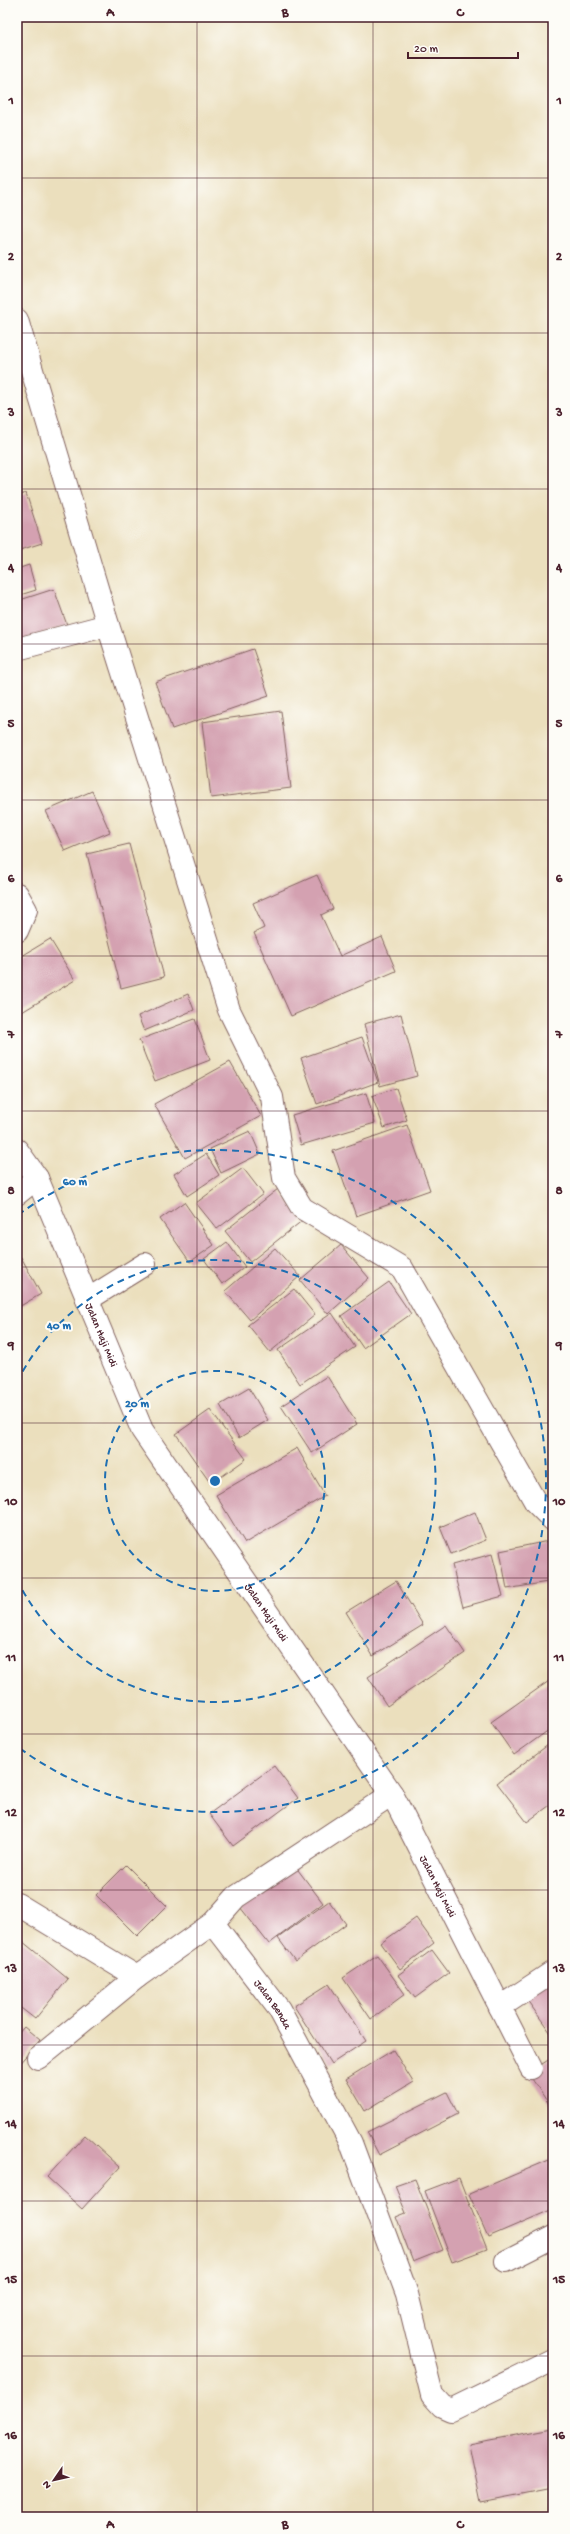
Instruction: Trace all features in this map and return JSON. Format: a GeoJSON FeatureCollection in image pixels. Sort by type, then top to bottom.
{"type":"FeatureCollection","features":[{"type":"Feature","properties":{"kind":"street"},"geometry":{"type":"LineString","coordinates":[[17,320],[108,625],[229,1010],[272,1097],[284,1178],[302,1208],[402,1268],[536,1503],[553,1520]]}},
{"type":"Feature","properties":{"kind":"street"},"geometry":{"type":"LineString","coordinates":[[17,649],[108,625]]}},
{"type":"Feature","properties":{"kind":"street"},"geometry":{"type":"LineString","coordinates":[[17,894],[26,910],[17,931]]}},
{"type":"Feature","properties":{"kind":"street","name":"Jalan Haji Midi"},"geometry":{"type":"LineString","coordinates":[[17,1150],[37,1178],[142,1430],[392,1794],[531,2068]]}},
{"type":"Feature","properties":{"kind":"street"},"geometry":{"type":"LineString","coordinates":[[17,1194],[37,1178]]}},
{"type":"Feature","properties":{"kind":"street"},"geometry":{"type":"LineString","coordinates":[[87,1300],[145,1264]]}},
{"type":"Feature","properties":{"kind":"street"},"geometry":{"type":"LineString","coordinates":[[38,2058],[137,1977],[213,1923],[236,1897],[392,1794]]}},
{"type":"Feature","properties":{"kind":"street"},"geometry":{"type":"LineString","coordinates":[[17,1904],[137,1977]]}},
{"type":"Feature","properties":{"kind":"street","name":"Jalan Benda"},"geometry":{"type":"LineString","coordinates":[[213,1923],[279,2009],[350,2143],[407,2294],[430,2390],[442,2406],[451,2410],[553,2360]]}},
{"type":"Feature","properties":{"kind":"street"},"geometry":{"type":"LineString","coordinates":[[500,2007],[553,1972]]}},
{"type":"Feature","properties":{"kind":"street"},"geometry":{"type":"LineString","coordinates":[[506,2261],[553,2237]]}},
{"type":"Feature","properties":{"kind":"building"},"geometry":{"type":"Polygon","coordinates":[[[26,493],[42,543],[17,551],[17,496],[26,493]]]}},
{"type":"Feature","properties":{"kind":"building"},"geometry":{"type":"Polygon","coordinates":[[[29,565],[36,590],[17,596],[17,569],[29,565]]]}},
{"type":"Feature","properties":{"kind":"building"},"geometry":{"type":"Polygon","coordinates":[[[54,589],[67,625],[17,642],[17,601],[54,589]]]}},
{"type":"Feature","properties":{"kind":"building"},"geometry":{"type":"Polygon","coordinates":[[[253,649],[269,696],[172,729],[155,682],[253,649]]]}},
{"type":"Feature","properties":{"kind":"building"},"geometry":{"type":"Polygon","coordinates":[[[281,711],[291,788],[211,798],[202,722],[281,711]]]}},
{"type":"Feature","properties":{"kind":"building"},"geometry":{"type":"Polygon","coordinates":[[[92,791],[110,832],[65,851],[46,811],[92,791]]]}},
{"type":"Feature","properties":{"kind":"building"},"geometry":{"type":"Polygon","coordinates":[[[129,844],[164,977],[121,988],[87,854],[129,844]]]}},
{"type":"Feature","properties":{"kind":"building"},"geometry":{"type":"Polygon","coordinates":[[[317,875],[333,909],[321,915],[340,956],[382,937],[396,971],[291,1016],[254,933],[264,928],[253,903],[317,875]]]}},
{"type":"Feature","properties":{"kind":"building"},"geometry":{"type":"Polygon","coordinates":[[[50,939],[75,980],[17,1015],[17,959],[50,939]]]}},
{"type":"Feature","properties":{"kind":"building"},"geometry":{"type":"Polygon","coordinates":[[[188,994],[194,1010],[144,1031],[138,1016],[188,994]]]}},
{"type":"Feature","properties":{"kind":"building"},"geometry":{"type":"Polygon","coordinates":[[[401,1014],[417,1076],[380,1086],[364,1024],[401,1014]]]}},
{"type":"Feature","properties":{"kind":"building"},"geometry":{"type":"Polygon","coordinates":[[[195,1019],[210,1060],[155,1081],[139,1040],[195,1019]]]}},
{"type":"Feature","properties":{"kind":"building"},"geometry":{"type":"Polygon","coordinates":[[[362,1037],[378,1082],[317,1104],[301,1058],[362,1037]]]}},
{"type":"Feature","properties":{"kind":"building"},"geometry":{"type":"Polygon","coordinates":[[[230,1062],[261,1116],[185,1158],[154,1104],[230,1062]]]}},
{"type":"Feature","properties":{"kind":"building"},"geometry":{"type":"Polygon","coordinates":[[[396,1088],[407,1120],[384,1128],[372,1096],[396,1088]]]}},
{"type":"Feature","properties":{"kind":"building"},"geometry":{"type":"Polygon","coordinates":[[[366,1093],[375,1123],[301,1145],[292,1115],[366,1093]]]}},
{"type":"Feature","properties":{"kind":"building"},"geometry":{"type":"Polygon","coordinates":[[[407,1125],[430,1190],[356,1216],[333,1151],[407,1125]]]}},
{"type":"Feature","properties":{"kind":"building"},"geometry":{"type":"Polygon","coordinates":[[[250,1131],[260,1154],[221,1173],[210,1149],[250,1131]]]}},
{"type":"Feature","properties":{"kind":"building"},"geometry":{"type":"Polygon","coordinates":[[[206,1154],[219,1175],[187,1196],[174,1174],[206,1154]]]}},
{"type":"Feature","properties":{"kind":"building"},"geometry":{"type":"Polygon","coordinates":[[[243,1168],[263,1194],[217,1229],[196,1203],[243,1168]]]}},
{"type":"Feature","properties":{"kind":"building"},"geometry":{"type":"Polygon","coordinates":[[[278,1189],[303,1220],[250,1262],[225,1231],[278,1189]]]}},
{"type":"Feature","properties":{"kind":"building"},"geometry":{"type":"Polygon","coordinates":[[[184,1202],[214,1245],[190,1262],[160,1219],[184,1202]]]}},
{"type":"Feature","properties":{"kind":"building"},"geometry":{"type":"Polygon","coordinates":[[[227,1242],[245,1267],[222,1284],[204,1259],[227,1242]]]}},
{"type":"Feature","properties":{"kind":"building"},"geometry":{"type":"Polygon","coordinates":[[[341,1245],[369,1278],[328,1314],[300,1280],[341,1245]]]}},
{"type":"Feature","properties":{"kind":"building"},"geometry":{"type":"Polygon","coordinates":[[[275,1248],[300,1276],[250,1320],[225,1291],[275,1248]]]}},
{"type":"Feature","properties":{"kind":"building"},"geometry":{"type":"Polygon","coordinates":[[[21,1257],[41,1294],[17,1308],[17,1259],[21,1257]]]}},
{"type":"Feature","properties":{"kind":"building"},"geometry":{"type":"Polygon","coordinates":[[[389,1282],[411,1314],[363,1348],[341,1316],[389,1282]]]}},
{"type":"Feature","properties":{"kind":"building"},"geometry":{"type":"Polygon","coordinates":[[[294,1289],[315,1315],[270,1352],[248,1325],[294,1289]]]}},
{"type":"Feature","properties":{"kind":"building"},"geometry":{"type":"Polygon","coordinates":[[[332,1313],[355,1347],[300,1384],[278,1350],[332,1313]]]}},
{"type":"Feature","properties":{"kind":"building"},"geometry":{"type":"Polygon","coordinates":[[[327,1376],[357,1424],[312,1453],[281,1406],[327,1376]]]}},
{"type":"Feature","properties":{"kind":"building"},"geometry":{"type":"Polygon","coordinates":[[[249,1388],[268,1420],[239,1438],[220,1405],[249,1388]]]}},
{"type":"Feature","properties":{"kind":"building"},"geometry":{"type":"Polygon","coordinates":[[[210,1410],[246,1459],[211,1484],[176,1434],[210,1410]]]}},
{"type":"Feature","properties":{"kind":"building"},"geometry":{"type":"Polygon","coordinates":[[[297,1448],[325,1496],[245,1543],[216,1495],[297,1448]]]}},
{"type":"Feature","properties":{"kind":"building"},"geometry":{"type":"Polygon","coordinates":[[[475,1512],[486,1540],[451,1554],[440,1527],[475,1512]]]}},
{"type":"Feature","properties":{"kind":"building"},"geometry":{"type":"Polygon","coordinates":[[[553,1540],[553,1581],[507,1589],[500,1551],[553,1540]]]}},
{"type":"Feature","properties":{"kind":"building"},"geometry":{"type":"Polygon","coordinates":[[[492,1554],[503,1596],[463,1607],[452,1565],[492,1554]]]}},
{"type":"Feature","properties":{"kind":"building"},"geometry":{"type":"Polygon","coordinates":[[[396,1581],[423,1625],[373,1656],[346,1612],[396,1581]]]}},
{"type":"Feature","properties":{"kind":"building"},"geometry":{"type":"Polygon","coordinates":[[[446,1625],[465,1653],[387,1706],[368,1677],[446,1625]]]}},
{"type":"Feature","properties":{"kind":"building"},"geometry":{"type":"Polygon","coordinates":[[[549,1681],[553,1687],[553,1727],[514,1755],[491,1722],[549,1681]]]}},
{"type":"Feature","properties":{"kind":"building"},"geometry":{"type":"Polygon","coordinates":[[[552,1742],[553,1803],[527,1822],[497,1783],[552,1742]]]}},
{"type":"Feature","properties":{"kind":"building"},"geometry":{"type":"Polygon","coordinates":[[[274,1766],[298,1798],[233,1846],[209,1814],[274,1766]]]}},
{"type":"Feature","properties":{"kind":"building"},"geometry":{"type":"Polygon","coordinates":[[[126,1865],[167,1906],[137,1936],[96,1895],[126,1865]]]}},
{"type":"Feature","properties":{"kind":"building"},"geometry":{"type":"Polygon","coordinates":[[[295,1866],[323,1903],[269,1944],[240,1907],[295,1866]]]}},
{"type":"Feature","properties":{"kind":"building"},"geometry":{"type":"Polygon","coordinates":[[[329,1901],[346,1924],[295,1961],[278,1938],[329,1901]]]}},
{"type":"Feature","properties":{"kind":"building"},"geometry":{"type":"Polygon","coordinates":[[[416,1918],[434,1943],[400,1969],[381,1943],[416,1918]]]}},
{"type":"Feature","properties":{"kind":"building"},"geometry":{"type":"Polygon","coordinates":[[[22,1941],[68,1979],[35,2019],[17,2005],[17,1948],[22,1941]]]}},
{"type":"Feature","properties":{"kind":"building"},"geometry":{"type":"Polygon","coordinates":[[[432,1950],[449,1973],[415,1998],[398,1975],[432,1950]]]}},
{"type":"Feature","properties":{"kind":"building"},"geometry":{"type":"Polygon","coordinates":[[[377,1955],[405,1994],[371,2019],[343,1978],[377,1955]]]}},
{"type":"Feature","properties":{"kind":"building"},"geometry":{"type":"Polygon","coordinates":[[[546,1980],[553,1989],[553,2036],[524,1996],[546,1980]]]}},
{"type":"Feature","properties":{"kind":"building"},"geometry":{"type":"Polygon","coordinates":[[[329,1984],[366,2041],[331,2064],[294,2006],[329,1984]]]}},
{"type":"Feature","properties":{"kind":"building"},"geometry":{"type":"Polygon","coordinates":[[[24,2027],[40,2040],[17,2066],[17,2035],[24,2027]]]}},
{"type":"Feature","properties":{"kind":"building"},"geometry":{"type":"Polygon","coordinates":[[[393,2050],[413,2082],[365,2111],[346,2079],[393,2050]]]}},
{"type":"Feature","properties":{"kind":"building"},"geometry":{"type":"Polygon","coordinates":[[[553,2057],[553,2110],[528,2073],[553,2057]]]}},
{"type":"Feature","properties":{"kind":"building"},"geometry":{"type":"Polygon","coordinates":[[[447,2092],[458,2114],[379,2155],[367,2132],[447,2092]]]}},
{"type":"Feature","properties":{"kind":"building"},"geometry":{"type":"Polygon","coordinates":[[[85,2135],[120,2167],[82,2209],[47,2177],[85,2135]]]}},
{"type":"Feature","properties":{"kind":"building"},"geometry":{"type":"Polygon","coordinates":[[[549,2160],[553,2168],[553,2209],[488,2237],[469,2194],[549,2160]]]}},
{"type":"Feature","properties":{"kind":"building"},"geometry":{"type":"Polygon","coordinates":[[[459,2178],[487,2249],[452,2262],[425,2191],[459,2178]]]}},
{"type":"Feature","properties":{"kind":"building"},"geometry":{"type":"Polygon","coordinates":[[[415,2179],[443,2250],[413,2262],[396,2217],[406,2213],[395,2186],[415,2179]]]}},
{"type":"Feature","properties":{"kind":"building"},"geometry":{"type":"Polygon","coordinates":[[[553,2428],[553,2488],[481,2502],[469,2444],[553,2428]]]}}]}
